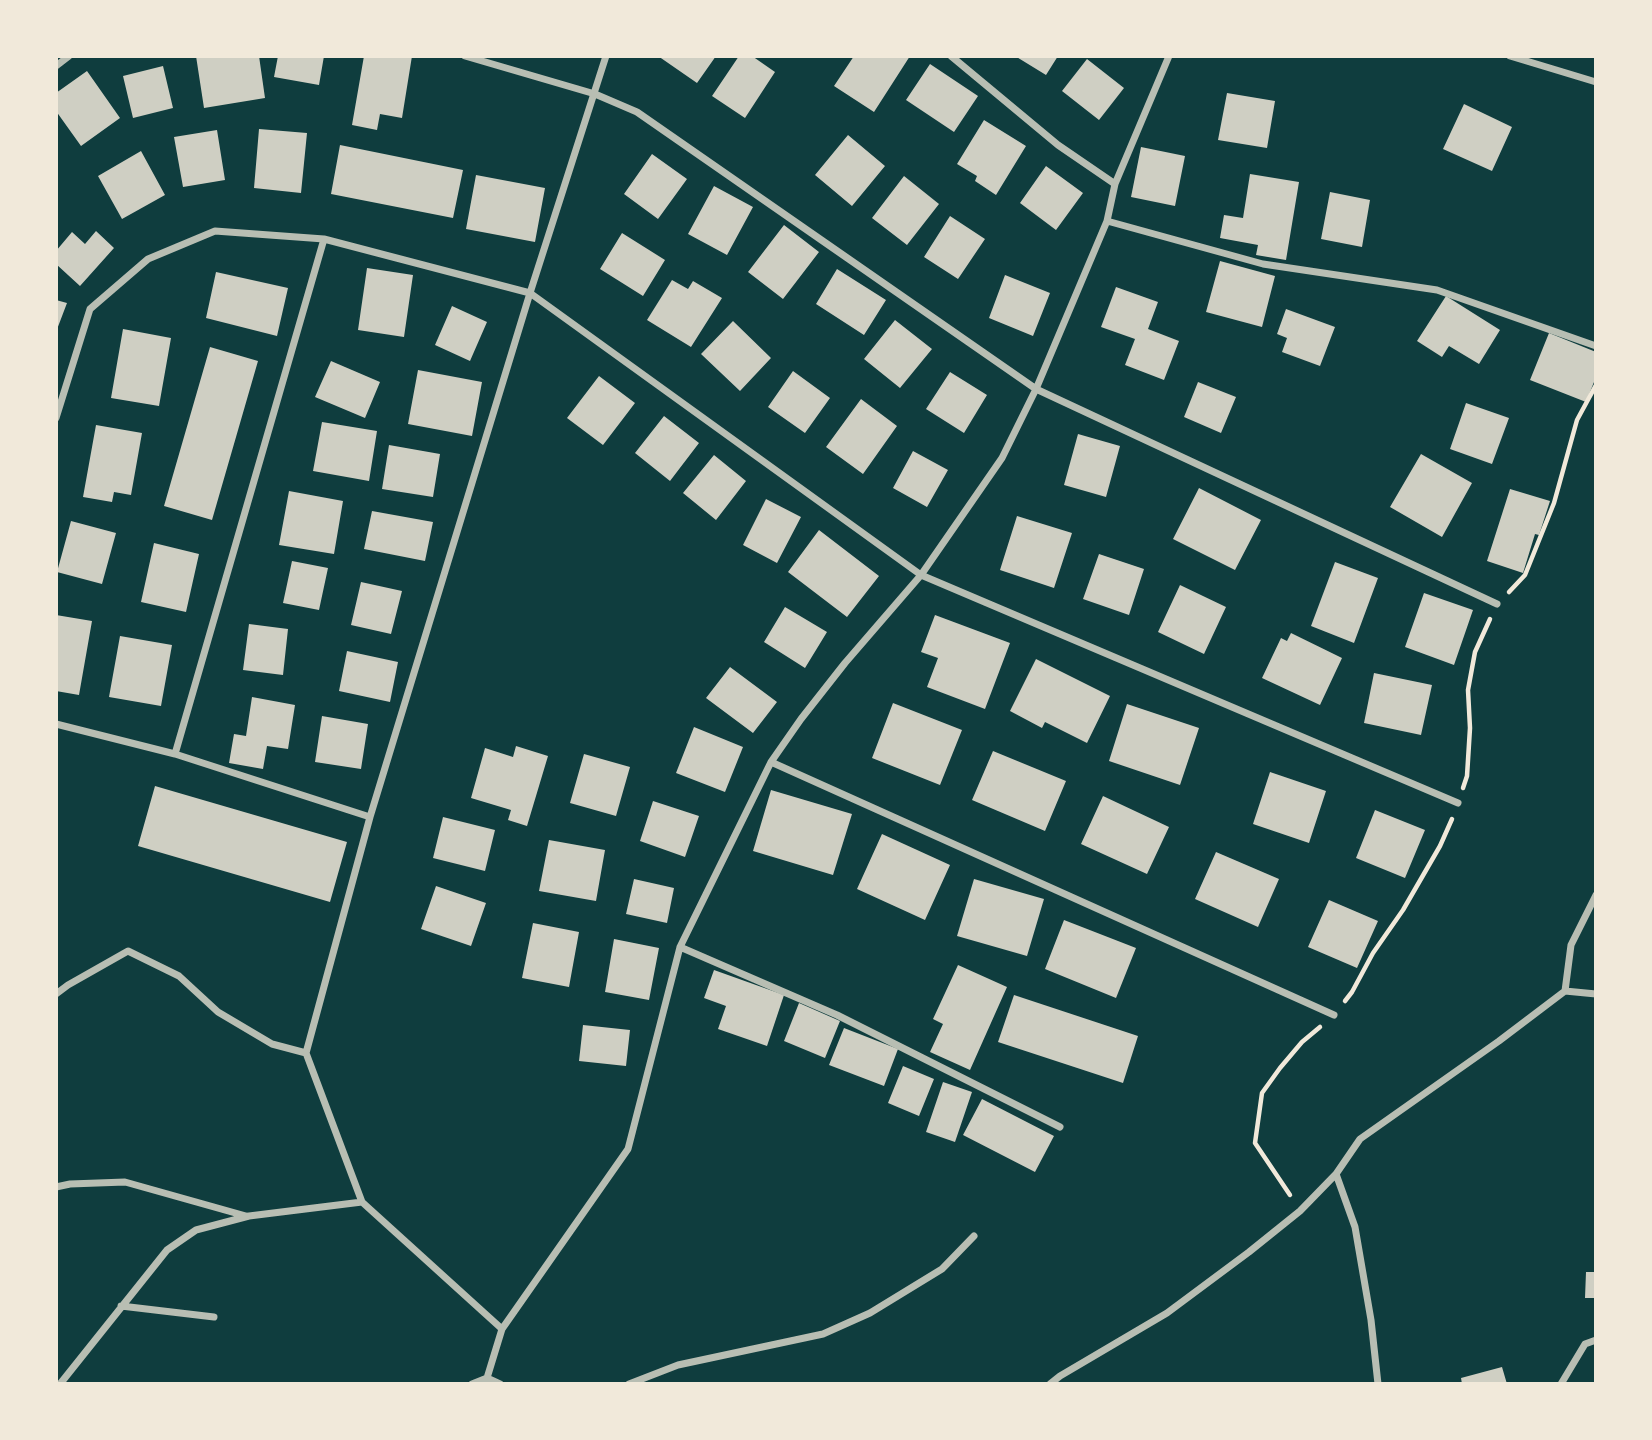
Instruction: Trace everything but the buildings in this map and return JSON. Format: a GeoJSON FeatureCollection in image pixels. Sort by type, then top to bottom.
{"type":"FeatureCollection","features":[{"type":"Feature","properties":{"kind":"street"},"geometry":{"type":"LineString","coordinates":[[56,66],[69,56]]}},
{"type":"Feature","properties":{"kind":"street"},"geometry":{"type":"LineString","coordinates":[[465,56],[595,94],[637,112],[1036,389],[1497,604]]}},
{"type":"Feature","properties":{"kind":"street"},"geometry":{"type":"LineString","coordinates":[[502,1329],[362,1202],[306,1053],[370,817],[530,293],[606,56]]}},
{"type":"Feature","properties":{"kind":"street"},"geometry":{"type":"LineString","coordinates":[[951,56],[1058,145],[1115,184]]}},
{"type":"Feature","properties":{"kind":"street"},"geometry":{"type":"LineString","coordinates":[[487,1378],[502,1329],[628,1149],[680,947],[771,762],[808,710],[921,575],[1002,458],[1036,389],[1107,221],[1115,184],[1169,56]]}},
{"type":"Feature","properties":{"kind":"street"},"geometry":{"type":"LineString","coordinates":[[1510,56],[1596,82]]}},
{"type":"Feature","properties":{"kind":"street"},"geometry":{"type":"LineString","coordinates":[[1107,221],[1263,264],[1437,290],[1596,346]]}},
{"type":"Feature","properties":{"kind":"street"},"geometry":{"type":"LineString","coordinates":[[56,418],[90,309],[148,259],[215,230],[324,239],[530,293],[921,575],[1458,803]]}},
{"type":"Feature","properties":{"kind":"street"},"geometry":{"type":"LineString","coordinates":[[175,754],[324,239]]}},
{"type":"Feature","properties":{"kind":"street"},"geometry":{"type":"LineString","coordinates":[[56,724],[175,754],[370,817]]}},
{"type":"Feature","properties":{"kind":"street"},"geometry":{"type":"LineString","coordinates":[[771,762],[1334,1015]]}},
{"type":"Feature","properties":{"kind":"street"},"geometry":{"type":"LineString","coordinates":[[1565,991],[1571,945],[1596,895]]}},
{"type":"Feature","properties":{"kind":"street"},"geometry":{"type":"LineString","coordinates":[[680,947],[837,1015],[1060,1127]]}},
{"type":"Feature","properties":{"kind":"street"},"geometry":{"type":"LineString","coordinates":[[56,994],[128,951],[179,976],[218,1012],[272,1044],[306,1053]]}},
{"type":"Feature","properties":{"kind":"street"},"geometry":{"type":"LineString","coordinates":[[1050,1384],[1167,1313],[1300,1211],[1336,1174],[1360,1139],[1565,991],[1596,995]]}},
{"type":"Feature","properties":{"kind":"street"},"geometry":{"type":"LineString","coordinates":[[1336,1174],[1355,1227],[1371,1320],[1378,1384]]}},
{"type":"Feature","properties":{"kind":"street"},"geometry":{"type":"LineString","coordinates":[[56,1187],[125,1182],[249,1216]]}},
{"type":"Feature","properties":{"kind":"street"},"geometry":{"type":"LineString","coordinates":[[60,1384],[167,1250],[197,1230],[249,1216],[362,1202]]}},
{"type":"Feature","properties":{"kind":"street"},"geometry":{"type":"LineString","coordinates":[[629,1384],[678,1365],[822,1334],[870,1313],[942,1269],[974,1236]]}},
{"type":"Feature","properties":{"kind":"street"},"geometry":{"type":"LineString","coordinates":[[121,1306],[214,1317]]}},
{"type":"Feature","properties":{"kind":"street"},"geometry":{"type":"LineString","coordinates":[[1561,1384],[1585,1344],[1596,1339]]}},
{"type":"Feature","properties":{"kind":"street"},"geometry":{"type":"LineString","coordinates":[[472,1384],[487,1378],[500,1384]]}}]}
